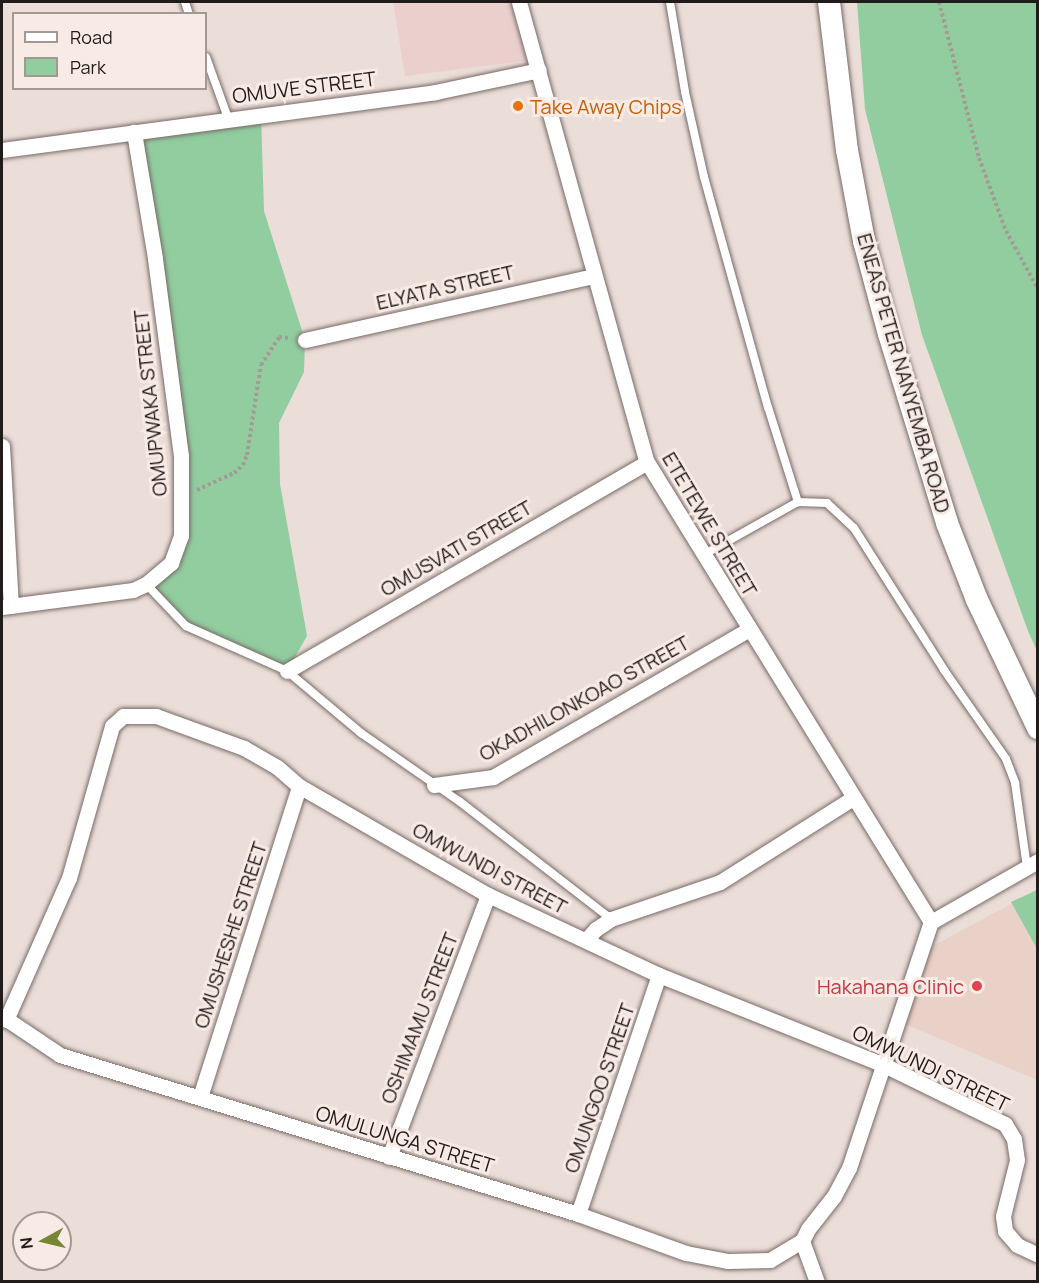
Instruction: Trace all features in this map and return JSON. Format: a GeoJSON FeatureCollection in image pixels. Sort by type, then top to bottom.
{"type":"FeatureCollection","features":[{"type":"Feature","properties":{"kind":"main road","name":"ENEAS PETER NANYEMBA ROAD"},"geometry":{"type":"LineString","coordinates":[[830,2],[848,150],[864,240],[889,334],[946,523],[977,600],[1038,728]]}},
{"type":"Feature","properties":{"kind":"street","name":"ETETEWE STREET"},"geometry":{"type":"LineString","coordinates":[[519,2],[593,276],[647,462],[931,922]]}},
{"type":"Feature","properties":{"kind":"street","name":"OMUVE STREET"},"geometry":{"type":"LineString","coordinates":[[2,150],[435,92],[539,70]]}},
{"type":"Feature","properties":{"kind":"street","name":"OMUPWAKA STREET"},"geometry":{"type":"LineString","coordinates":[[6,607],[122,593],[146,584],[171,563],[181,536],[181,456],[157,268],[134,132]]}},
{"type":"Feature","properties":{"kind":"street","name":"ELYATA STREET"},"geometry":{"type":"LineString","coordinates":[[305,340],[593,276]]}},
{"type":"Feature","properties":{"kind":"street"},"geometry":{"type":"LineString","coordinates":[[2,446],[6,607]]}},
{"type":"Feature","properties":{"kind":"street","name":"OMUSVATI STREET"},"geometry":{"type":"LineString","coordinates":[[287,671],[647,462]]}},
{"type":"Feature","properties":{"kind":"street","name":"OKADHILONKOAO STREET"},"geometry":{"type":"LineString","coordinates":[[434,785],[493,777],[749,629]]}},
{"type":"Feature","properties":{"kind":"street","name":"OMWUNDI STREET"},"geometry":{"type":"LineString","coordinates":[[4,1018],[69,878],[112,726],[123,716],[156,716],[244,748],[277,766],[299,786],[488,895],[659,975],[884,1065],[1005,1124],[1014,1139],[1017,1160],[1003,1216],[1005,1231],[1017,1245],[1038,1255]]}},
{"type":"Feature","properties":{"kind":"street","name":"OMUSHESHE STREET"},"geometry":{"type":"LineString","coordinates":[[200,1097],[299,786]]}},
{"type":"Feature","properties":{"kind":"street"},"geometry":{"type":"LineString","coordinates":[[586,940],[596,929],[611,919],[720,882],[853,798]]}},
{"type":"Feature","properties":{"kind":"street"},"geometry":{"type":"LineString","coordinates":[[817,1281],[802,1241],[808,1229],[834,1196],[849,1168],[931,922],[1032,864]]}},
{"type":"Feature","properties":{"kind":"street","name":"OSHIMAMU STREET"},"geometry":{"type":"LineString","coordinates":[[389,1157],[488,895]]}},
{"type":"Feature","properties":{"kind":"street","name":"OMUNGOO STREET"},"geometry":{"type":"LineString","coordinates":[[578,1214],[659,975]]}},
{"type":"Feature","properties":{"kind":"street","name":"OMULUNGA STREET"},"geometry":{"type":"LineString","coordinates":[[4,1018],[60,1055],[578,1214],[686,1253],[728,1261],[770,1260],[802,1241]]}},
{"type":"Feature","properties":{"kind":"lane"},"geometry":{"type":"LineString","coordinates":[[670,2],[685,92],[704,177],[768,407],[798,501]]}},
{"type":"Feature","properties":{"kind":"lane"},"geometry":{"type":"LineString","coordinates":[[207,60],[228,118]]}},
{"type":"Feature","properties":{"kind":"lane"},"geometry":{"type":"LineString","coordinates":[[703,555],[798,501],[827,502],[854,528],[944,670],[1006,759],[1015,783],[1032,864]]}},
{"type":"Feature","properties":{"kind":"lane"},"geometry":{"type":"LineString","coordinates":[[146,584],[186,626],[287,671],[361,734],[486,822],[611,919]]}},
{"type":"Feature","properties":{"kind":"path"},"geometry":{"type":"LineString","coordinates":[[939,2],[979,158],[1006,231],[1038,289]]}},
{"type":"Feature","properties":{"kind":"path"},"geometry":{"type":"LineString","coordinates":[[182,496],[234,473],[243,465],[247,455],[261,365],[279,337],[305,340]]}},
{"type":"Feature","properties":{"kind":"shaded area"},"geometry":{"type":"Polygon","coordinates":[[[393,2],[511,2],[531,60],[405,76],[393,2]]]}},
{"type":"Feature","properties":{"kind":"shaded area","name":"Hakahana Clinic"},"geometry":{"type":"Polygon","coordinates":[[[1037,890],[1037,1080],[905,1024],[929,948],[1037,890]]]}},
{"type":"Feature","properties":{"kind":"green space"},"geometry":{"type":"Polygon","coordinates":[[[857,2],[1037,2],[1037,651],[922,335],[865,109],[857,2]]]}},
{"type":"Feature","properties":{"kind":"green space"},"geometry":{"type":"Polygon","coordinates":[[[261,115],[264,211],[305,340],[304,372],[279,423],[280,484],[307,636],[287,671],[186,626],[146,584],[171,563],[182,496],[134,132],[261,115]]]}},
{"type":"Feature","properties":{"kind":"green space"},"geometry":{"type":"Polygon","coordinates":[[[1037,890],[1038,947],[1036,947],[1011,902],[1037,890]]]}},
{"type":"Feature","properties":{"kind":"place","name":"Take Away Chips"},"geometry":{"type":"Point","coordinates":[518,106]}},
{"type":"Feature","properties":{"kind":"place","name":"Hakahana Clinic"},"geometry":{"type":"Point","coordinates":[977,986]}}]}
